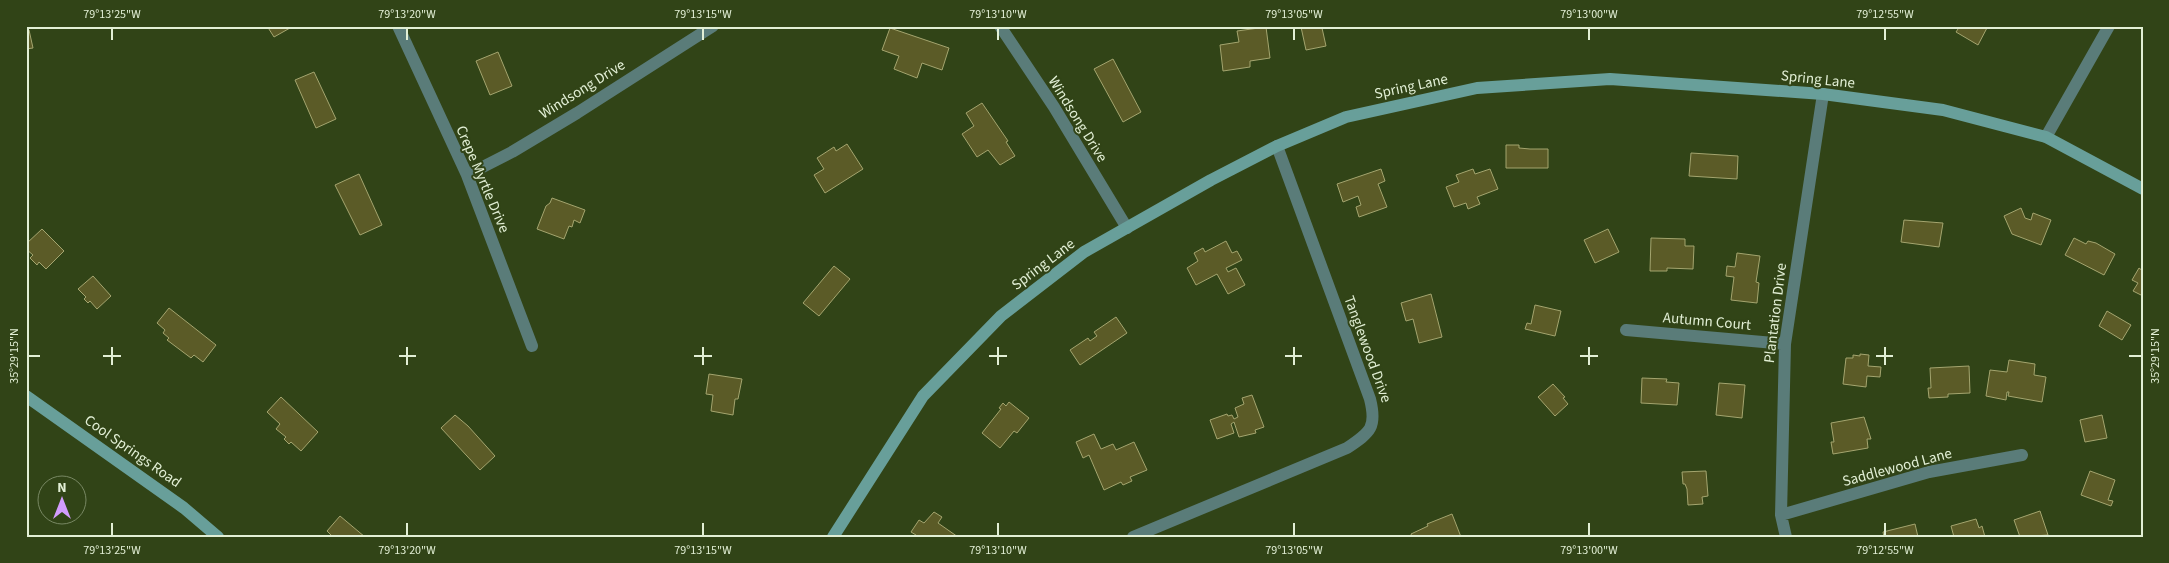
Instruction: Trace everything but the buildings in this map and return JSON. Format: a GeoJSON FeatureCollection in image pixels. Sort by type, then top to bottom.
{"type":"FeatureCollection","features":[{"type":"Feature","properties":{"kind":"street","name":"Crepe Myrtle Drive"},"geometry":{"type":"LineString","coordinates":[[398,26],[467,175],[532,346]]}},
{"type":"Feature","properties":{"kind":"street","name":"Windsong Drive"},"geometry":{"type":"LineString","coordinates":[[467,175],[512,152],[577,113],[713,26]]}},
{"type":"Feature","properties":{"kind":"street","name":"Windsong Drive"},"geometry":{"type":"LineString","coordinates":[[1000,26],[1054,108],[1127,228]]}},
{"type":"Feature","properties":{"kind":"street"},"geometry":{"type":"LineString","coordinates":[[2046,137],[2110,26]]}},
{"type":"Feature","properties":{"kind":"street","name":"Spring Lane"},"geometry":{"type":"LineString","coordinates":[[833,537],[923,396],[1001,316],[1084,252],[1276,146],[1346,117],[1477,88],[1610,79],[1823,94],[1943,110],[2046,137],[2143,189]]}},
{"type":"Feature","properties":{"kind":"street","name":"Plantation Drive"},"geometry":{"type":"LineString","coordinates":[[1786,537],[1781,515],[1785,344],[1823,94]]}},
{"type":"Feature","properties":{"kind":"street","name":"Tanglewood Drive"},"geometry":{"type":"LineString","coordinates":[[1133,537],[1347,448],[1361,438],[1371,427],[1374,415],[1370,399],[1276,146]]}},
{"type":"Feature","properties":{"kind":"street","name":"Autumn Court"},"geometry":{"type":"LineString","coordinates":[[1626,330],[1785,344]]}},
{"type":"Feature","properties":{"kind":"street","name":"Cool Springs Road"},"geometry":{"type":"LineString","coordinates":[[26,396],[184,508],[218,537]]}},
{"type":"Feature","properties":{"kind":"street","name":"Saddlewood Lane"},"geometry":{"type":"LineString","coordinates":[[1781,515],[1929,472],[2022,456]]}}]}
